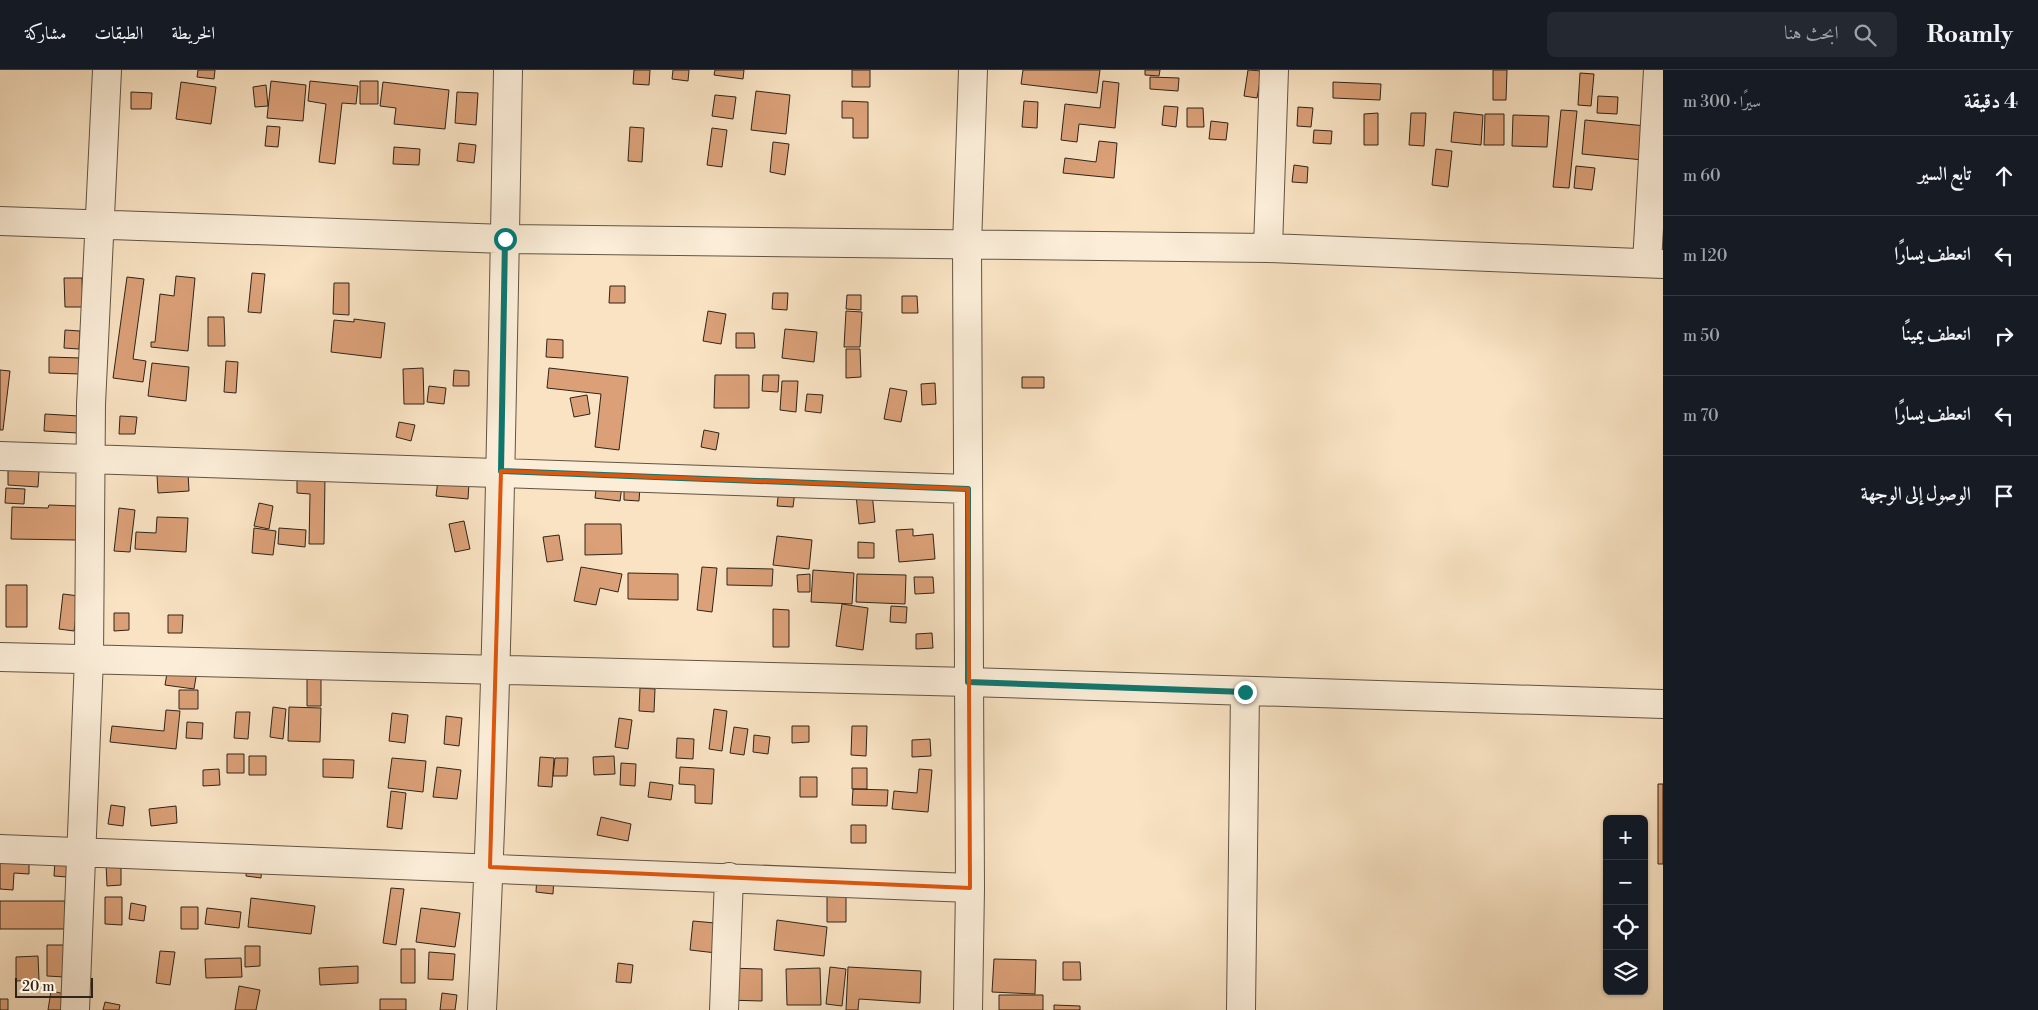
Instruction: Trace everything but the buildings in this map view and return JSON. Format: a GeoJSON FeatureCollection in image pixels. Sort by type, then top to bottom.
{"type":"FeatureCollection","features":[{"type":"Feature","properties":{"kind":"street"},"geometry":{"type":"LineString","coordinates":[[75,1010],[89,658],[91,404],[107,70]]}},
{"type":"Feature","properties":{"kind":"street"},"geometry":{"type":"LineString","coordinates":[[482,1010],[490,867],[501,471],[508,70]]}},
{"type":"Feature","properties":{"kind":"street"},"geometry":{"type":"LineString","coordinates":[[968,1010],[970,888],[967,245],[973,70]]}},
{"type":"Feature","properties":{"kind":"street"},"geometry":{"type":"LineString","coordinates":[[1268,248],[1274,70]]}},
{"type":"Feature","properties":{"kind":"street"},"geometry":{"type":"LineString","coordinates":[[0,220],[505,239],[1268,248],[1655,264],[1658,70]]}},
{"type":"Feature","properties":{"kind":"street"},"geometry":{"type":"LineString","coordinates":[[0,456],[501,471],[968,489]]}},
{"type":"Feature","properties":{"kind":"street"},"geometry":{"type":"LineString","coordinates":[[0,657],[968,682],[1663,704]]}},
{"type":"Feature","properties":{"kind":"street"},"geometry":{"type":"LineString","coordinates":[[1241,1010],[1245,692]]}},
{"type":"Feature","properties":{"kind":"street"},"geometry":{"type":"LineString","coordinates":[[0,849],[490,867],[970,888]]}},
{"type":"Feature","properties":{"kind":"street"},"geometry":{"type":"LineString","coordinates":[[724,1010],[729,877]]}},
{"type":"Feature","properties":{"kind":"highlighted area"},"geometry":{"type":"Polygon","coordinates":[[[501,471],[968,489],[970,888],[490,867],[501,471]]]}},
{"type":"Feature","properties":{"kind":"route"},"geometry":{"type":"LineString","coordinates":[[505,239],[501,471],[968,489],[968,682],[1245,692]]}}]}
